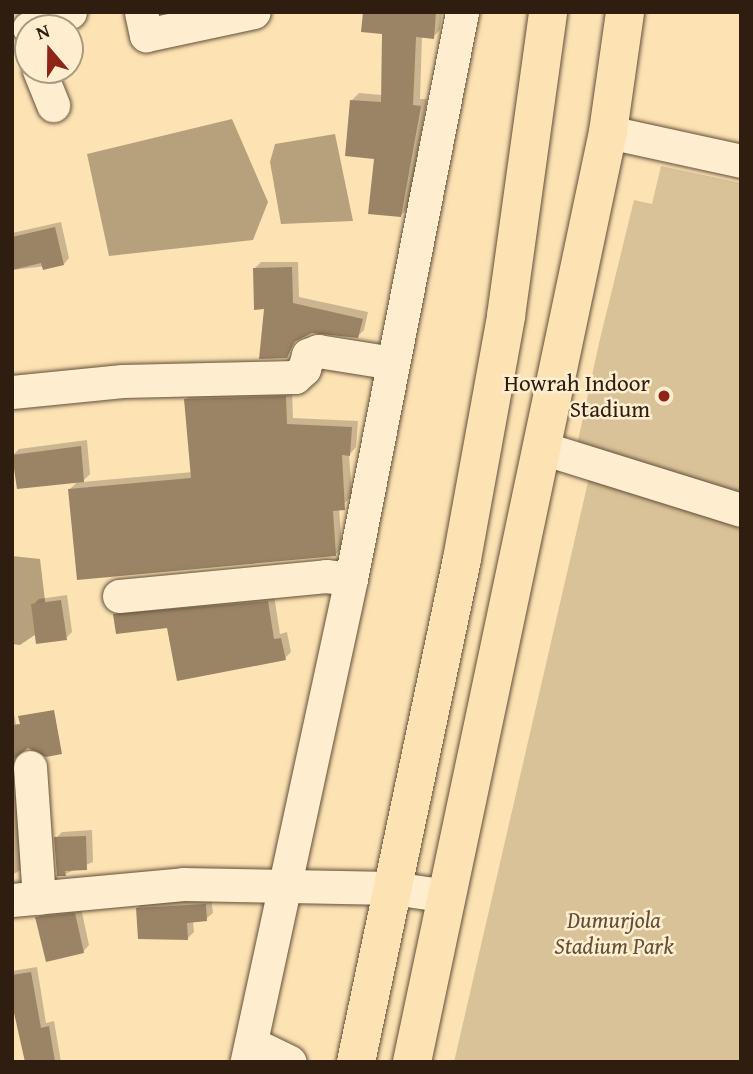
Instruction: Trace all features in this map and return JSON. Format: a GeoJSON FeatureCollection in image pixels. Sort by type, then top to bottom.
{"type":"FeatureCollection","features":[{"type":"Feature","properties":{"kind":"main road"},"geometry":{"type":"LineString","coordinates":[[356,1062],[462,558],[506,316],[548,12]]}},
{"type":"Feature","properties":{"kind":"main road"},"geometry":{"type":"LineString","coordinates":[[412,1062],[608,132],[625,12]]}},
{"type":"Feature","properties":{"kind":"street"},"geometry":{"type":"LineString","coordinates":[[141,12],[146,35],[254,12]]}},
{"type":"Feature","properties":{"kind":"street"},"geometry":{"type":"LineString","coordinates":[[290,1062],[249,1052],[351,579],[462,12]]}},
{"type":"Feature","properties":{"kind":"street"},"geometry":{"type":"LineString","coordinates":[[45,84],[53,105]]}},
{"type":"Feature","properties":{"kind":"street"},"geometry":{"type":"LineString","coordinates":[[608,132],[741,161]]}},
{"type":"Feature","properties":{"kind":"street"},"geometry":{"type":"LineString","coordinates":[[12,392],[122,381],[295,377],[302,373],[308,355],[318,351],[393,363]]}},
{"type":"Feature","properties":{"kind":"street"},"geometry":{"type":"LineString","coordinates":[[542,448],[741,510]]}},
{"type":"Feature","properties":{"kind":"street"},"geometry":{"type":"LineString","coordinates":[[119,596],[326,576],[351,579]]}},
{"type":"Feature","properties":{"kind":"street"},"geometry":{"type":"LineString","coordinates":[[30,768],[23,830],[26,899],[183,884],[393,888],[447,896]]}},
{"type":"Feature","properties":{"kind":"green space","name":"Dumurjola Stadium Park"},"geometry":{"type":"Polygon","coordinates":[[[661,166],[741,183],[741,1062],[454,1062],[594,456],[576,450],[599,343],[634,200],[652,204],[661,166]]]}},
{"type":"Feature","properties":{"kind":"shaded area"},"geometry":{"type":"Polygon","coordinates":[[[232,119],[268,202],[253,240],[109,256],[87,154],[232,119]]]}},
{"type":"Feature","properties":{"kind":"shaded area"},"geometry":{"type":"Polygon","coordinates":[[[335,134],[353,221],[281,224],[270,162],[275,144],[335,134]]]}},
{"type":"Feature","properties":{"kind":"shaded area"},"geometry":{"type":"Polygon","coordinates":[[[12,556],[40,559],[48,626],[20,645],[12,644],[12,556]]]}},
{"type":"Feature","properties":{"kind":"building"},"geometry":{"type":"Polygon","coordinates":[[[363,12],[436,12],[434,39],[416,37],[413,105],[421,106],[401,217],[368,214],[374,159],[345,156],[350,100],[381,102],[382,34],[361,32],[363,12]]]}},
{"type":"Feature","properties":{"kind":"building"},"geometry":{"type":"Polygon","coordinates":[[[55,227],[64,265],[43,270],[41,263],[12,270],[12,237],[55,227]]]}},
{"type":"Feature","properties":{"kind":"building"},"geometry":{"type":"Polygon","coordinates":[[[292,267],[293,303],[363,319],[358,338],[312,333],[294,342],[287,358],[259,359],[264,309],[254,310],[253,268],[292,267]]]}},
{"type":"Feature","properties":{"kind":"building"},"geometry":{"type":"Polygon","coordinates":[[[286,396],[287,424],[352,427],[350,456],[342,455],[345,510],[333,511],[336,556],[77,580],[68,489],[191,478],[184,399],[286,396]]]}},
{"type":"Feature","properties":{"kind":"building"},"geometry":{"type":"Polygon","coordinates":[[[81,446],[84,482],[17,489],[12,455],[81,446]]]}},
{"type":"Feature","properties":{"kind":"building"},"geometry":{"type":"Polygon","coordinates":[[[61,600],[67,640],[36,644],[31,604],[61,600]]]}},
{"type":"Feature","properties":{"kind":"building"},"geometry":{"type":"Polygon","coordinates":[[[268,601],[274,639],[281,638],[286,660],[177,681],[167,628],[116,634],[113,614],[268,601]]]}},
{"type":"Feature","properties":{"kind":"building"},"geometry":{"type":"Polygon","coordinates":[[[54,710],[62,754],[46,757],[28,748],[12,760],[12,725],[20,724],[18,716],[54,710]]]}},
{"type":"Feature","properties":{"kind":"building"},"geometry":{"type":"Polygon","coordinates":[[[86,836],[87,870],[65,871],[66,876],[57,876],[54,837],[86,836]]]}},
{"type":"Feature","properties":{"kind":"building"},"geometry":{"type":"Polygon","coordinates":[[[206,904],[207,921],[187,923],[188,940],[138,939],[136,908],[206,904]]]}},
{"type":"Feature","properties":{"kind":"building"},"geometry":{"type":"Polygon","coordinates":[[[75,913],[84,953],[46,962],[35,917],[75,913]]]}},
{"type":"Feature","properties":{"kind":"building"},"geometry":{"type":"Polygon","coordinates":[[[31,972],[41,1028],[49,1026],[55,1062],[25,1062],[12,1004],[12,975],[31,972]]]}},
{"type":"Feature","properties":{"kind":"place","name":"Howrah Indoor Stadium"},"geometry":{"type":"Point","coordinates":[664,396]}}]}
